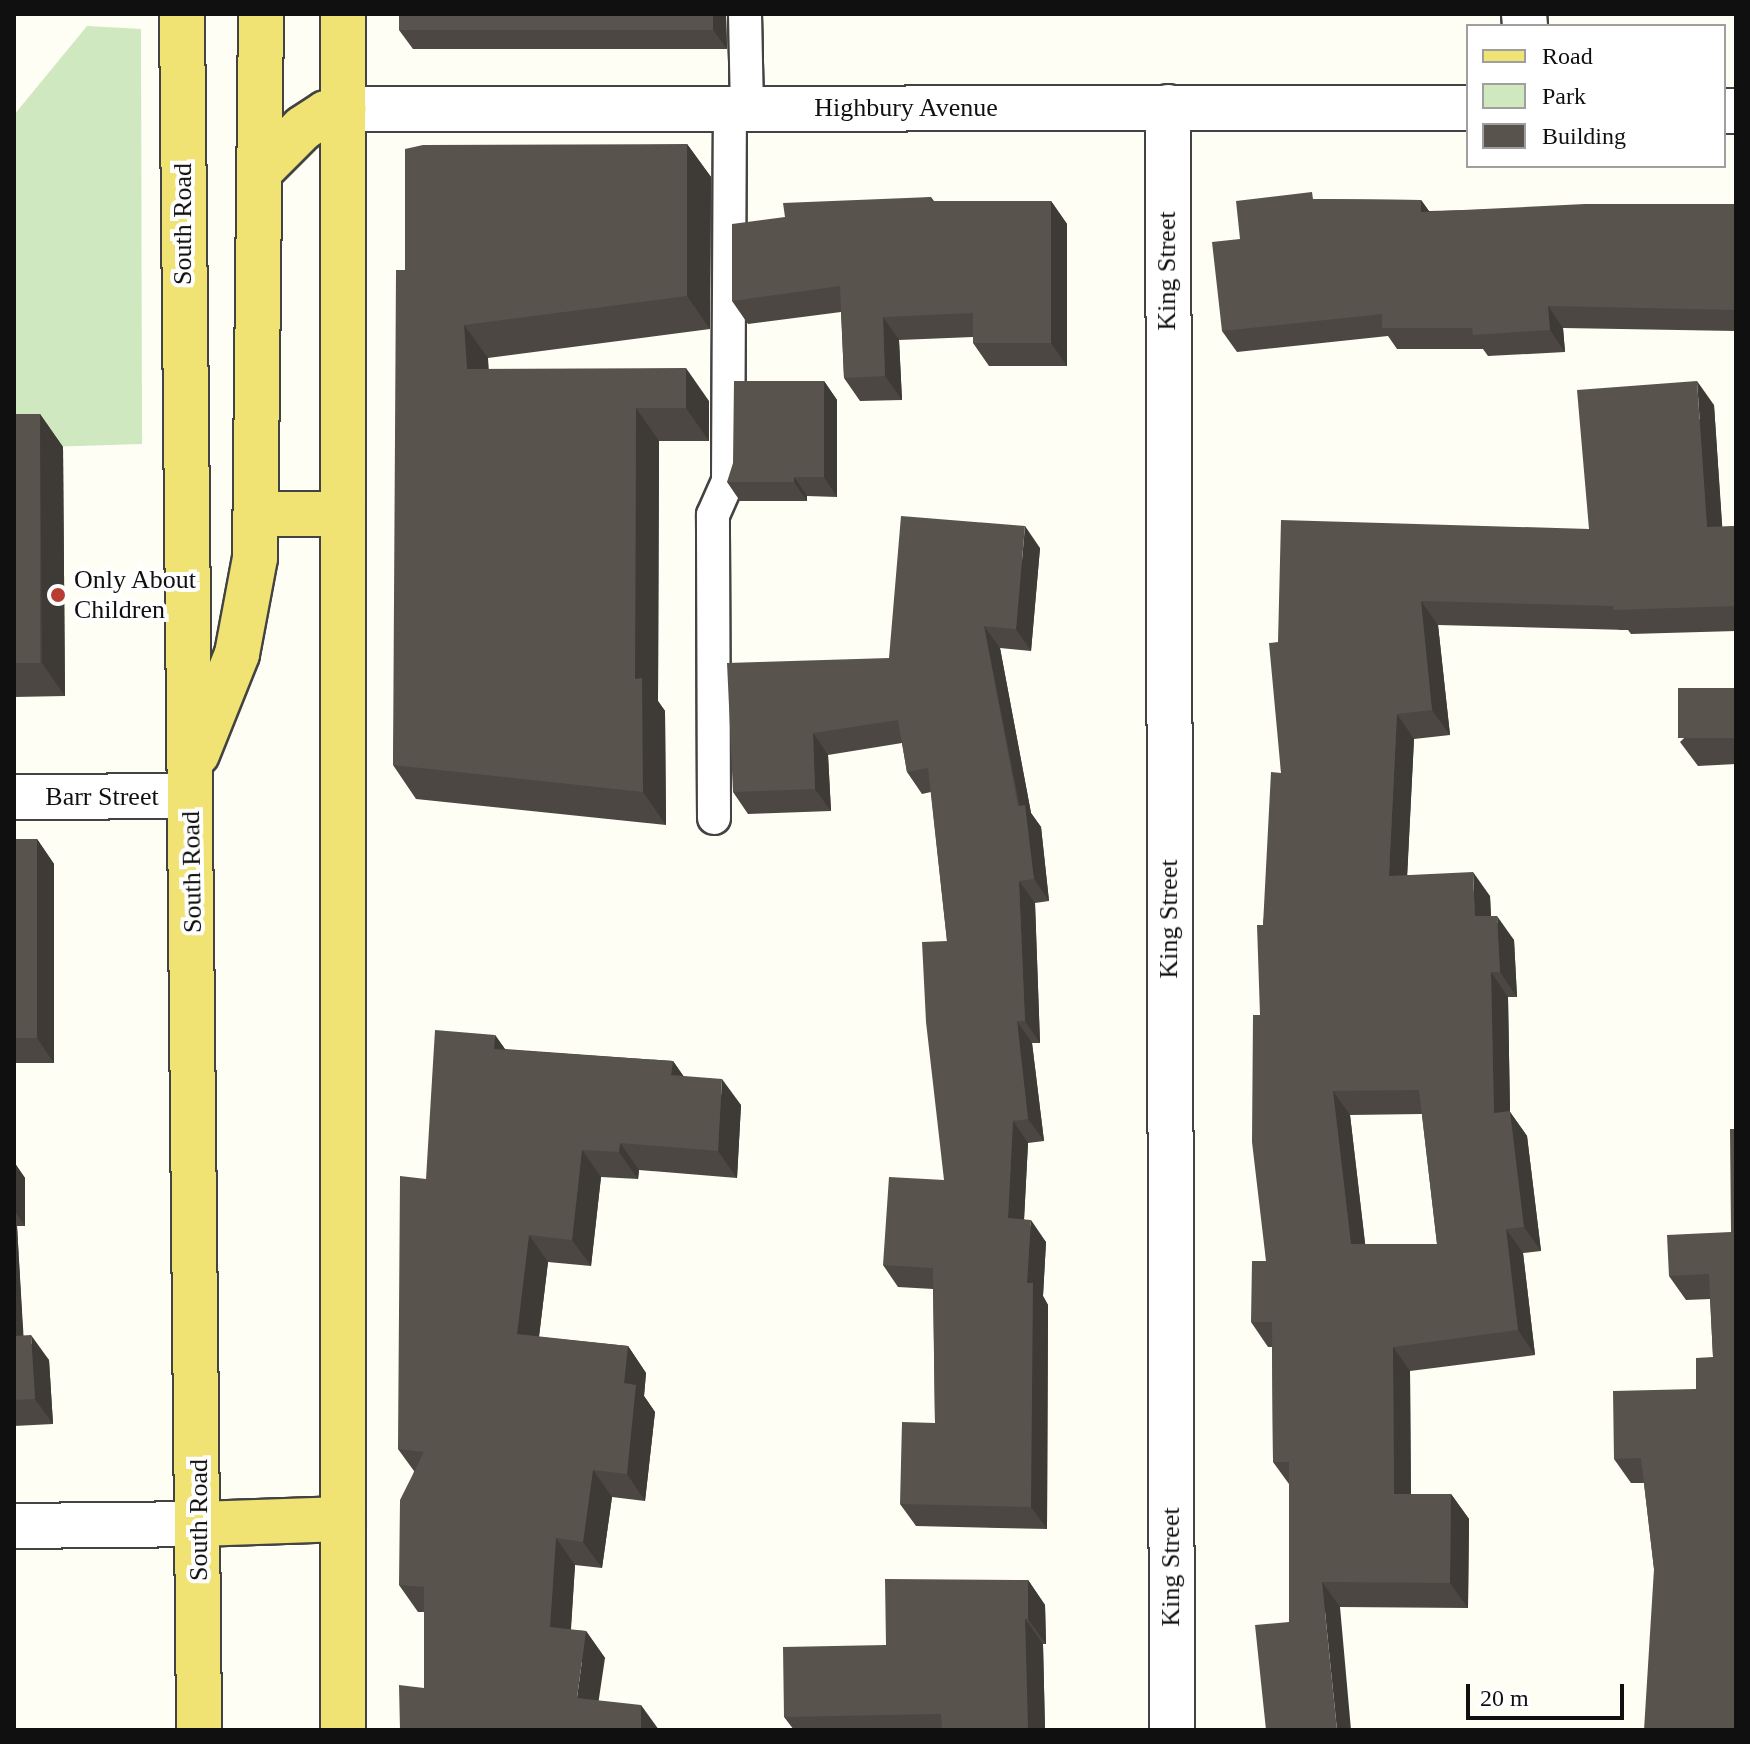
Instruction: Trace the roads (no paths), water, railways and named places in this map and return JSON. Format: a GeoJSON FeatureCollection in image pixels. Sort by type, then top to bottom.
{"type":"FeatureCollection","features":[{"type":"Feature","properties":{"kind":"main road","name":"South Road"},"geometry":{"type":"LineString","coordinates":[[182,14],[199,1730]]}},
{"type":"Feature","properties":{"kind":"main road"},"geometry":{"type":"LineString","coordinates":[[190,784],[237,654],[251,594],[256,514],[261,14]]}},
{"type":"Feature","properties":{"kind":"main road"},"geometry":{"type":"LineString","coordinates":[[343,14],[343,1730]]}},
{"type":"Feature","properties":{"kind":"main road"},"geometry":{"type":"LineString","coordinates":[[261,170],[303,128],[326,113],[344,109]]}},
{"type":"Feature","properties":{"kind":"main road"},"geometry":{"type":"LineString","coordinates":[[256,514],[343,514]]}},
{"type":"Feature","properties":{"kind":"main road"},"geometry":{"type":"LineString","coordinates":[[199,1524],[343,1519]]}},
{"type":"Feature","properties":{"kind":"street","name":"King Street"},"geometry":{"type":"LineString","coordinates":[[1168,107],[1172,1730]]}},
{"type":"Feature","properties":{"kind":"street","name":"Highbury Avenue"},"geometry":{"type":"LineString","coordinates":[[344,109],[1466,108]]}},
{"type":"Feature","properties":{"kind":"street","name":"Barr Street"},"geometry":{"type":"LineString","coordinates":[[14,797],[190,784]]}},
{"type":"Feature","properties":{"kind":"street"},"geometry":{"type":"LineString","coordinates":[[14,1526],[199,1524]]}},
{"type":"Feature","properties":{"kind":"lane"},"geometry":{"type":"LineString","coordinates":[[714,818],[713,515],[728,482],[738,108],[745,14]]}},
{"type":"Feature","properties":{"kind":"place","name":"Only About Children"},"geometry":{"type":"Point","coordinates":[58,595]}}]}
